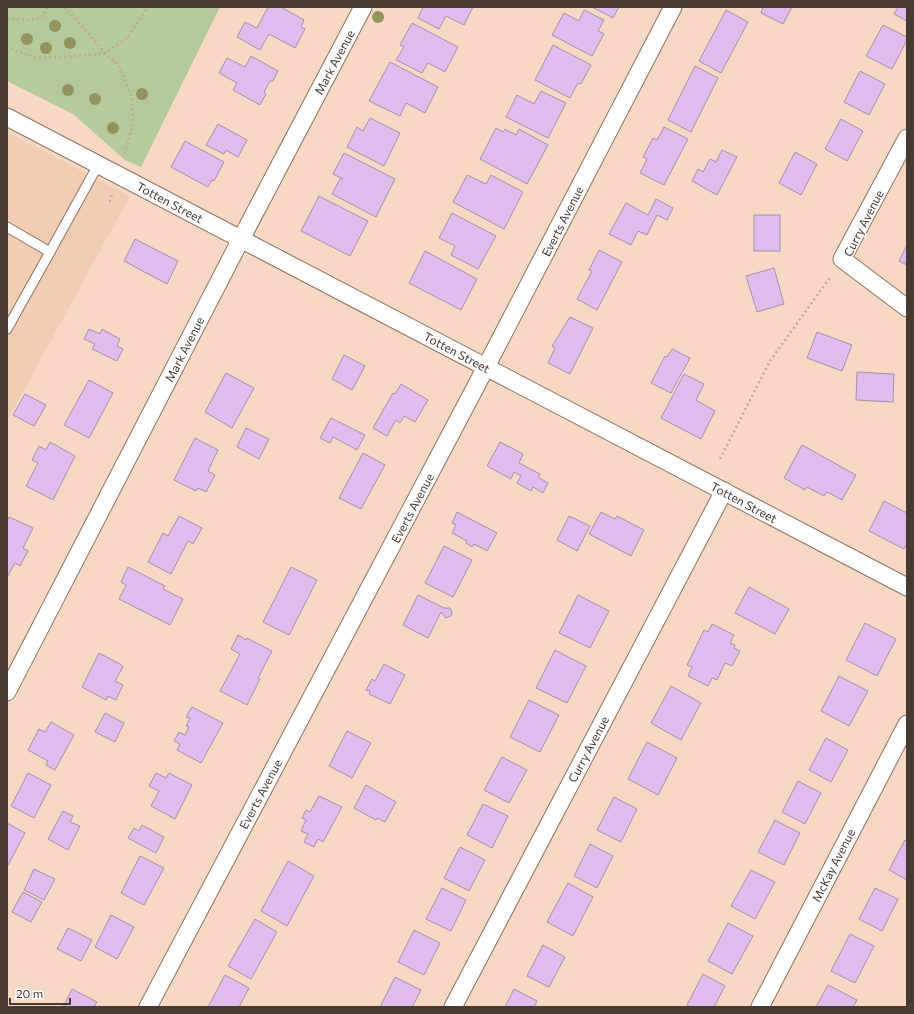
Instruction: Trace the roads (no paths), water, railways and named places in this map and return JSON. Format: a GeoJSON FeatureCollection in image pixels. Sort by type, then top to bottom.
{"type":"FeatureCollection","features":[{"type":"Feature","properties":{"kind":"street","name":"Mark Avenue"},"geometry":{"type":"LineString","coordinates":[[7,692],[241,239],[363,7]]}},
{"type":"Feature","properties":{"kind":"street","name":"Everts Avenue"},"geometry":{"type":"LineString","coordinates":[[148,1007],[486,367],[673,7]]}},
{"type":"Feature","properties":{"kind":"street","name":"Totten Street"},"geometry":{"type":"LineString","coordinates":[[7,117],[907,587]]}},
{"type":"Feature","properties":{"kind":"street","name":"Curry Avenue"},"geometry":{"type":"LineString","coordinates":[[907,138],[842,259],[907,308]]}},
{"type":"Feature","properties":{"kind":"street","name":"Curry Avenue"},"geometry":{"type":"LineString","coordinates":[[453,1007],[724,491]]}},
{"type":"Feature","properties":{"kind":"street","name":"McKay Avenue"},"geometry":{"type":"LineString","coordinates":[[760,1007],[907,724]]}},
{"type":"Feature","properties":{"kind":"lane"},"geometry":{"type":"LineString","coordinates":[[7,329],[98,165]]}},
{"type":"Feature","properties":{"kind":"lane"},"geometry":{"type":"LineString","coordinates":[[7,227],[50,252]]}}]}
